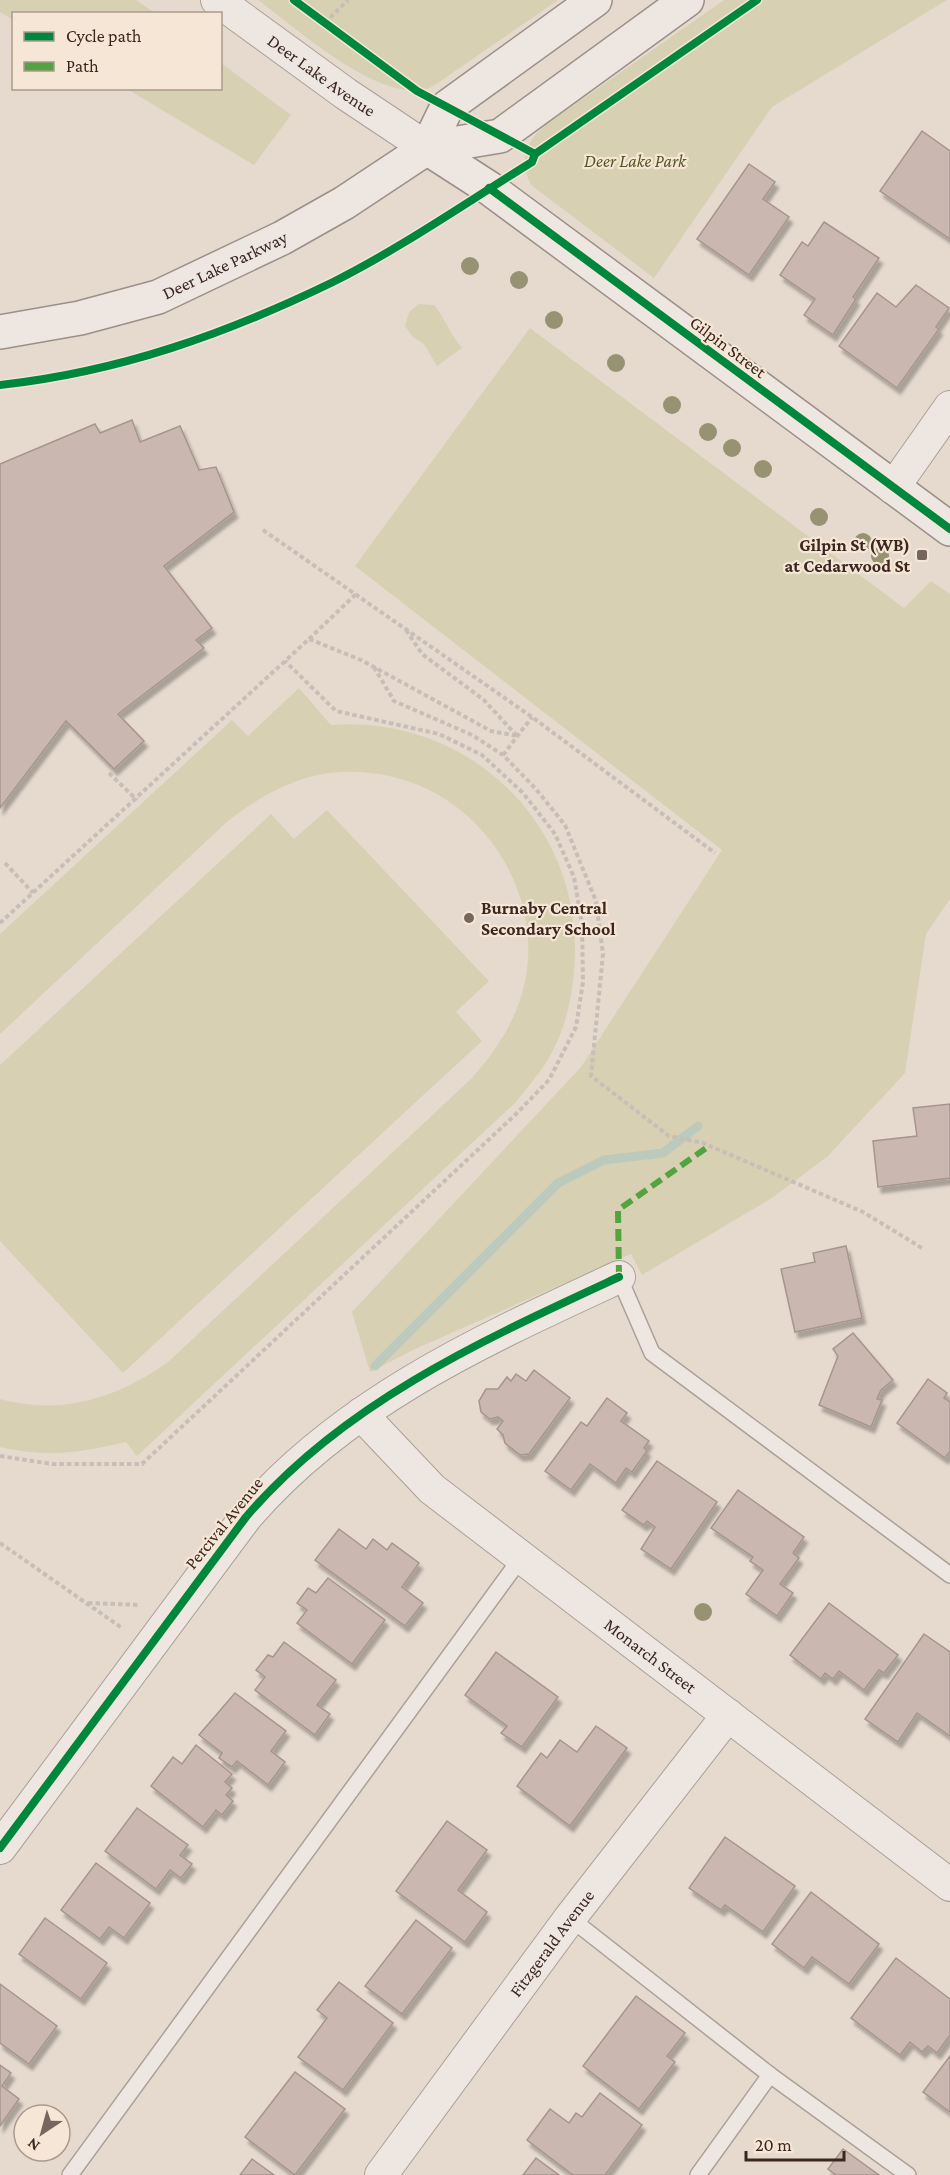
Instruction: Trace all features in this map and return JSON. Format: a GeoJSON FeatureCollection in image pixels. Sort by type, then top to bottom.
{"type":"FeatureCollection","features":[{"type":"Feature","properties":{"kind":"main road"},"geometry":{"type":"LineString","coordinates":[[427,148],[447,107],[595,0]]}},
{"type":"Feature","properties":{"kind":"main road","name":"Deer Lake Parkway"},"geometry":{"type":"LineString","coordinates":[[0,332],[80,318],[158,297],[282,238],[344,203],[427,148],[500,136],[687,0]]}},
{"type":"Feature","properties":{"kind":"main road","name":"Gilpin Street"},"geometry":{"type":"LineString","coordinates":[[427,148],[489,188],[950,529]]}},
{"type":"Feature","properties":{"kind":"street","name":"Deer Lake Avenue"},"geometry":{"type":"LineString","coordinates":[[217,0],[346,94],[427,148]]}},
{"type":"Feature","properties":{"kind":"street"},"geometry":{"type":"LineString","coordinates":[[894,488],[950,407]]}},
{"type":"Feature","properties":{"kind":"street","name":"Percival Avenue"},"geometry":{"type":"LineString","coordinates":[[0,1848],[148,1646],[269,1490],[291,1468],[361,1414],[407,1383],[495,1334],[619,1277]]}},
{"type":"Feature","properties":{"kind":"street","name":"Monarch Street"},"geometry":{"type":"LineString","coordinates":[[361,1414],[432,1490],[950,1885]]}},
{"type":"Feature","properties":{"kind":"street","name":"Fitzgerald Avenue"},"geometry":{"type":"LineString","coordinates":[[381,2175],[570,1918],[728,1715]]}},
{"type":"Feature","properties":{"kind":"lane"},"geometry":{"type":"LineString","coordinates":[[619,1277],[652,1353],[950,1575]]}},
{"type":"Feature","properties":{"kind":"lane"},"geometry":{"type":"LineString","coordinates":[[70,2175],[521,1558]]}},
{"type":"Feature","properties":{"kind":"lane"},"geometry":{"type":"LineString","coordinates":[[570,1918],[771,2075],[908,2175]]}},
{"type":"Feature","properties":{"kind":"lane"},"geometry":{"type":"LineString","coordinates":[[698,2175],[771,2075]]}},
{"type":"Feature","properties":{"kind":"path"},"geometry":{"type":"LineString","coordinates":[[325,23],[348,0]]}},
{"type":"Feature","properties":{"kind":"path"},"geometry":{"type":"LineString","coordinates":[[318,17],[333,29]]}},
{"type":"Feature","properties":{"kind":"path"},"geometry":{"type":"LineString","coordinates":[[263,530],[532,717],[715,854]]}},
{"type":"Feature","properties":{"kind":"path"},"geometry":{"type":"LineString","coordinates":[[0,923],[137,800],[356,594]]}},
{"type":"Feature","properties":{"kind":"path"},"geometry":{"type":"LineString","coordinates":[[405,628],[422,654],[484,700],[518,736]]}},
{"type":"Feature","properties":{"kind":"path"},"geometry":{"type":"LineString","coordinates":[[309,639],[374,667],[491,731],[518,736]]}},
{"type":"Feature","properties":{"kind":"path"},"geometry":{"type":"LineString","coordinates":[[0,1456],[52,1464],[142,1464],[515,1115],[549,1080],[576,1027],[583,982],[582,924],[574,877],[555,834],[523,794],[482,755],[439,734],[336,711],[285,661]]}},
{"type":"Feature","properties":{"kind":"path"},"geometry":{"type":"LineString","coordinates":[[374,667],[394,701],[472,735],[503,755],[535,788],[565,825],[596,901],[603,954],[591,1076],[669,1136],[703,1143],[863,1212],[921,1248]]}},
{"type":"Feature","properties":{"kind":"path"},"geometry":{"type":"LineString","coordinates":[[503,755],[532,717]]}},
{"type":"Feature","properties":{"kind":"path"},"geometry":{"type":"LineString","coordinates":[[109,773],[137,800]]}},
{"type":"Feature","properties":{"kind":"path"},"geometry":{"type":"LineString","coordinates":[[5,863],[33,893]]}},
{"type":"Feature","properties":{"kind":"path"},"geometry":{"type":"LineString","coordinates":[[0,1543],[148,1646]]}},
{"type":"Feature","properties":{"kind":"path"},"geometry":{"type":"LineString","coordinates":[[87,1603],[147,1605]]}},
{"type":"Feature","properties":{"kind":"green space"},"geometry":{"type":"Polygon","coordinates":[[[0,0],[136,0],[154,12],[12,12],[12,19],[0,12],[0,0]]]}},
{"type":"Feature","properties":{"kind":"green space"},"geometry":{"type":"Polygon","coordinates":[[[258,0],[558,0],[432,87],[412,90],[390,86],[341,62],[258,0]]]}},
{"type":"Feature","properties":{"kind":"green space","name":"Deer Lake Park"},"geometry":{"type":"Polygon","coordinates":[[[724,0],[947,0],[772,107],[654,278],[531,185],[525,168],[526,153],[532,139],[544,126],[724,0]]]}},
{"type":"Feature","properties":{"kind":"green space"},"geometry":{"type":"Polygon","coordinates":[[[222,64],[291,115],[254,165],[129,90],[222,90],[222,64]]]}},
{"type":"Feature","properties":{"kind":"green space"},"geometry":{"type":"Polygon","coordinates":[[[419,304],[434,305],[462,348],[437,366],[424,344],[413,337],[405,326],[409,312],[419,304]]]}},
{"type":"Feature","properties":{"kind":"green space"},"geometry":{"type":"Polygon","coordinates":[[[530,328],[904,608],[931,581],[950,594],[950,899],[926,934],[905,1073],[828,1156],[772,1198],[642,1275],[631,1254],[415,1349],[370,1372],[352,1312],[581,1067],[722,850],[355,566],[530,328]]]}},
{"type":"Feature","properties":{"kind":"green space"},"geometry":{"type":"Polygon","coordinates":[[[299,688],[331,725],[379,726],[425,737],[466,756],[503,783],[533,817],[555,856],[570,901],[575,949],[574,972],[571,996],[562,1031],[544,1066],[516,1102],[137,1456],[126,1442],[63,1453],[0,1447],[0,1399],[23,1404],[45,1405],[89,1400],[130,1385],[169,1361],[471,1079],[499,1043],[519,1003],[527,971],[528,940],[523,909],[513,879],[498,851],[478,826],[454,805],[427,789],[382,774],[350,772],[318,775],[273,791],[228,821],[0,1034],[0,934],[232,720],[248,736],[299,688]]]}},
{"type":"Feature","properties":{"kind":"green space"},"geometry":{"type":"Polygon","coordinates":[[[327,810],[489,981],[456,1012],[482,1041],[123,1373],[0,1241],[0,1065],[271,814],[294,839],[327,810]]]}},
{"type":"Feature","properties":{"kind":"building"},"geometry":{"type":"Polygon","coordinates":[[[922,131],[950,151],[950,239],[880,191],[922,131]]]}},
{"type":"Feature","properties":{"kind":"building"},"geometry":{"type":"Polygon","coordinates":[[[749,164],[775,182],[763,199],[789,217],[749,275],[697,239],[749,164]]]}},
{"type":"Feature","properties":{"kind":"building"},"geometry":{"type":"Polygon","coordinates":[[[824,222],[879,258],[853,297],[856,299],[833,335],[804,315],[815,299],[780,275],[802,242],[808,246],[824,222]]]}},
{"type":"Feature","properties":{"kind":"building"},"geometry":{"type":"Polygon","coordinates":[[[916,285],[949,308],[936,327],[939,329],[897,388],[839,346],[877,293],[896,307],[916,285]]]}},
{"type":"Feature","properties":{"kind":"building"},"geometry":{"type":"Polygon","coordinates":[[[132,420],[140,442],[180,426],[199,470],[216,467],[234,512],[164,566],[212,628],[196,640],[204,648],[118,714],[144,741],[114,769],[66,721],[0,808],[0,464],[95,424],[100,433],[132,420]]]}},
{"type":"Feature","properties":{"kind":"building"},"geometry":{"type":"Polygon","coordinates":[[[950,1104],[950,1178],[878,1187],[873,1141],[917,1136],[913,1108],[950,1104]]]}},
{"type":"Feature","properties":{"kind":"building"},"geometry":{"type":"Polygon","coordinates":[[[846,1246],[862,1318],[795,1332],[781,1269],[815,1262],[813,1253],[846,1246]]]}},
{"type":"Feature","properties":{"kind":"building"},"geometry":{"type":"Polygon","coordinates":[[[853,1333],[893,1380],[881,1390],[877,1399],[882,1400],[871,1427],[819,1405],[838,1356],[833,1349],[853,1333]]]}},
{"type":"Feature","properties":{"kind":"building"},"geometry":{"type":"Polygon","coordinates":[[[534,1370],[570,1398],[529,1454],[520,1455],[505,1443],[503,1435],[497,1429],[503,1421],[498,1417],[490,1419],[481,1412],[479,1401],[486,1389],[498,1389],[507,1377],[511,1381],[516,1374],[526,1381],[534,1370]]]}},
{"type":"Feature","properties":{"kind":"building"},"geometry":{"type":"Polygon","coordinates":[[[928,1379],[947,1393],[944,1398],[950,1402],[950,1451],[945,1458],[897,1423],[928,1379]]]}},
{"type":"Feature","properties":{"kind":"building"},"geometry":{"type":"Polygon","coordinates":[[[607,1398],[627,1413],[621,1421],[649,1441],[644,1448],[647,1451],[632,1472],[626,1468],[616,1483],[590,1464],[571,1490],[545,1471],[581,1422],[587,1426],[607,1398]]]}},
{"type":"Feature","properties":{"kind":"building"},"geometry":{"type":"Polygon","coordinates":[[[657,1461],[717,1502],[671,1569],[641,1549],[655,1527],[647,1521],[644,1525],[622,1510],[657,1461]]]}},
{"type":"Feature","properties":{"kind":"building"},"geometry":{"type":"Polygon","coordinates":[[[738,1490],[804,1537],[793,1553],[799,1558],[780,1584],[793,1593],[777,1616],[746,1594],[763,1570],[750,1561],[753,1557],[711,1528],[738,1490]]]}},
{"type":"Feature","properties":{"kind":"building"},"geometry":{"type":"Polygon","coordinates":[[[339,1529],[366,1549],[373,1539],[387,1550],[392,1543],[419,1563],[402,1587],[423,1603],[405,1626],[315,1560],[339,1529]]]}},
{"type":"Feature","properties":{"kind":"building"},"geometry":{"type":"Polygon","coordinates":[[[328,1578],[385,1620],[352,1664],[297,1623],[307,1610],[297,1603],[308,1588],[316,1593],[328,1578]]]}},
{"type":"Feature","properties":{"kind":"building"},"geometry":{"type":"Polygon","coordinates":[[[829,1603],[898,1655],[884,1673],[879,1670],[864,1690],[839,1671],[833,1679],[825,1673],[821,1679],[790,1655],[829,1603]]]}},
{"type":"Feature","properties":{"kind":"building"},"geometry":{"type":"Polygon","coordinates":[[[924,1634],[950,1652],[950,1736],[917,1713],[898,1742],[865,1719],[924,1634]]]}},
{"type":"Feature","properties":{"kind":"building"},"geometry":{"type":"Polygon","coordinates":[[[284,1642],[336,1680],[317,1705],[330,1714],[315,1735],[255,1690],[265,1677],[256,1670],[268,1655],[273,1657],[284,1642]]]}},
{"type":"Feature","properties":{"kind":"building"},"geometry":{"type":"Polygon","coordinates":[[[496,1652],[558,1697],[522,1747],[501,1733],[507,1726],[465,1695],[496,1652]]]}},
{"type":"Feature","properties":{"kind":"building"},"geometry":{"type":"Polygon","coordinates":[[[235,1693],[286,1731],[271,1751],[285,1762],[268,1785],[237,1761],[232,1767],[219,1758],[222,1753],[199,1735],[235,1693]]]}},
{"type":"Feature","properties":{"kind":"building"},"geometry":{"type":"Polygon","coordinates":[[[596,1726],[627,1748],[570,1826],[517,1786],[541,1753],[547,1758],[560,1740],[577,1752],[596,1726]]]}},
{"type":"Feature","properties":{"kind":"building"},"geometry":{"type":"Polygon","coordinates":[[[196,1745],[232,1774],[225,1782],[232,1788],[226,1795],[233,1801],[222,1815],[216,1810],[203,1827],[151,1786],[173,1757],[182,1764],[196,1745]]]}},
{"type":"Feature","properties":{"kind":"building"},"geometry":{"type":"Polygon","coordinates":[[[137,1808],[188,1845],[180,1855],[192,1864],[181,1878],[170,1870],[156,1889],[105,1851],[137,1808]]]}},
{"type":"Feature","properties":{"kind":"building"},"geometry":{"type":"Polygon","coordinates":[[[447,1821],[487,1850],[458,1890],[487,1912],[465,1942],[396,1891],[447,1821]]]}},
{"type":"Feature","properties":{"kind":"building"},"geometry":{"type":"Polygon","coordinates":[[[725,1837],[795,1886],[763,1932],[725,1905],[721,1910],[689,1888],[725,1837]]]}},
{"type":"Feature","properties":{"kind":"building"},"geometry":{"type":"Polygon","coordinates":[[[96,1863],[150,1903],[124,1938],[109,1927],[100,1939],[61,1910],[96,1863]]]}},
{"type":"Feature","properties":{"kind":"building"},"geometry":{"type":"Polygon","coordinates":[[[811,1892],[879,1944],[849,1984],[812,1957],[804,1968],[772,1944],[811,1892]]]}},
{"type":"Feature","properties":{"kind":"building"},"geometry":{"type":"Polygon","coordinates":[[[45,1918],[107,1963],[81,1999],[19,1954],[45,1918]]]}},
{"type":"Feature","properties":{"kind":"building"},"geometry":{"type":"Polygon","coordinates":[[[416,1920],[452,1948],[402,2014],[365,1986],[416,1920]]]}},
{"type":"Feature","properties":{"kind":"building"},"geometry":{"type":"Polygon","coordinates":[[[896,1958],[950,1999],[950,2035],[937,2053],[928,2046],[922,2052],[910,2042],[900,2055],[851,2018],[896,1958]]]}},
{"type":"Feature","properties":{"kind":"building"},"geometry":{"type":"Polygon","coordinates":[[[339,1982],[393,2023],[343,2090],[298,2057],[327,2018],[317,2010],[339,1982]]]}},
{"type":"Feature","properties":{"kind":"building"},"geometry":{"type":"Polygon","coordinates":[[[0,1984],[57,2026],[29,2064],[0,2043],[0,1984]]]}},
{"type":"Feature","properties":{"kind":"building"},"geometry":{"type":"Polygon","coordinates":[[[636,1996],[685,2033],[667,2056],[675,2062],[639,2109],[583,2066],[636,1996]]]}},
{"type":"Feature","properties":{"kind":"building"},"geometry":{"type":"Polygon","coordinates":[[[950,2056],[950,2112],[923,2092],[950,2056]]]}},
{"type":"Feature","properties":{"kind":"building"},"geometry":{"type":"Polygon","coordinates":[[[0,2065],[11,2073],[2,2086],[19,2099],[16,2103],[12,2103],[12,2109],[0,2126],[0,2065]]]}},
{"type":"Feature","properties":{"kind":"building"},"geometry":{"type":"Polygon","coordinates":[[[295,2072],[345,2109],[295,2175],[245,2137],[295,2072]]]}},
{"type":"Feature","properties":{"kind":"building"},"geometry":{"type":"Polygon","coordinates":[[[600,2093],[642,2125],[605,2175],[573,2175],[527,2140],[550,2109],[569,2123],[576,2113],[582,2117],[600,2093]]]}},
{"type":"Feature","properties":{"kind":"building"},"geometry":{"type":"Polygon","coordinates":[[[843,2149],[879,2175],[836,2175],[828,2169],[843,2149]]]}},
{"type":"Feature","properties":{"kind":"building"},"geometry":{"type":"Polygon","coordinates":[[[536,2158],[559,2175],[523,2175],[536,2158]]]}},
{"type":"Feature","properties":{"kind":"building"},"geometry":{"type":"Polygon","coordinates":[[[252,2159],[274,2175],[240,2175],[252,2159]]]}},
{"type":"Feature","properties":{"kind":"waterway"},"geometry":{"type":"LineString","coordinates":[[375,1366],[558,1183],[604,1160],[663,1153],[698,1126]]}},
{"type":"Feature","properties":{"kind":"marked path"},"geometry":{"type":"LineString","coordinates":[[619,1277],[618,1210],[709,1146]]}},
{"type":"Feature","properties":{"kind":"cycle path"},"geometry":{"type":"LineString","coordinates":[[294,0],[417,91],[535,154]]}},
{"type":"Feature","properties":{"kind":"cycle path"},"geometry":{"type":"LineString","coordinates":[[0,385],[87,371],[171,348],[253,318],[333,282],[409,240],[532,162],[535,154],[757,0]]}},
{"type":"Feature","properties":{"kind":"cycle path"},"geometry":{"type":"LineString","coordinates":[[489,188],[950,529]]}},
{"type":"Feature","properties":{"kind":"cycle path"},"geometry":{"type":"LineString","coordinates":[[0,1848],[246,1517],[285,1476],[327,1440],[372,1407],[419,1377],[518,1324],[619,1277]]}},
{"type":"Feature","properties":{"kind":"place","name":"Gilpin St (WB) at Cedarwood St"},"geometry":{"type":"Point","coordinates":[922,555]}},
{"type":"Feature","properties":{"kind":"place","name":"Burnaby Central Secondary School"},"geometry":{"type":"Point","coordinates":[469,918]}}]}
